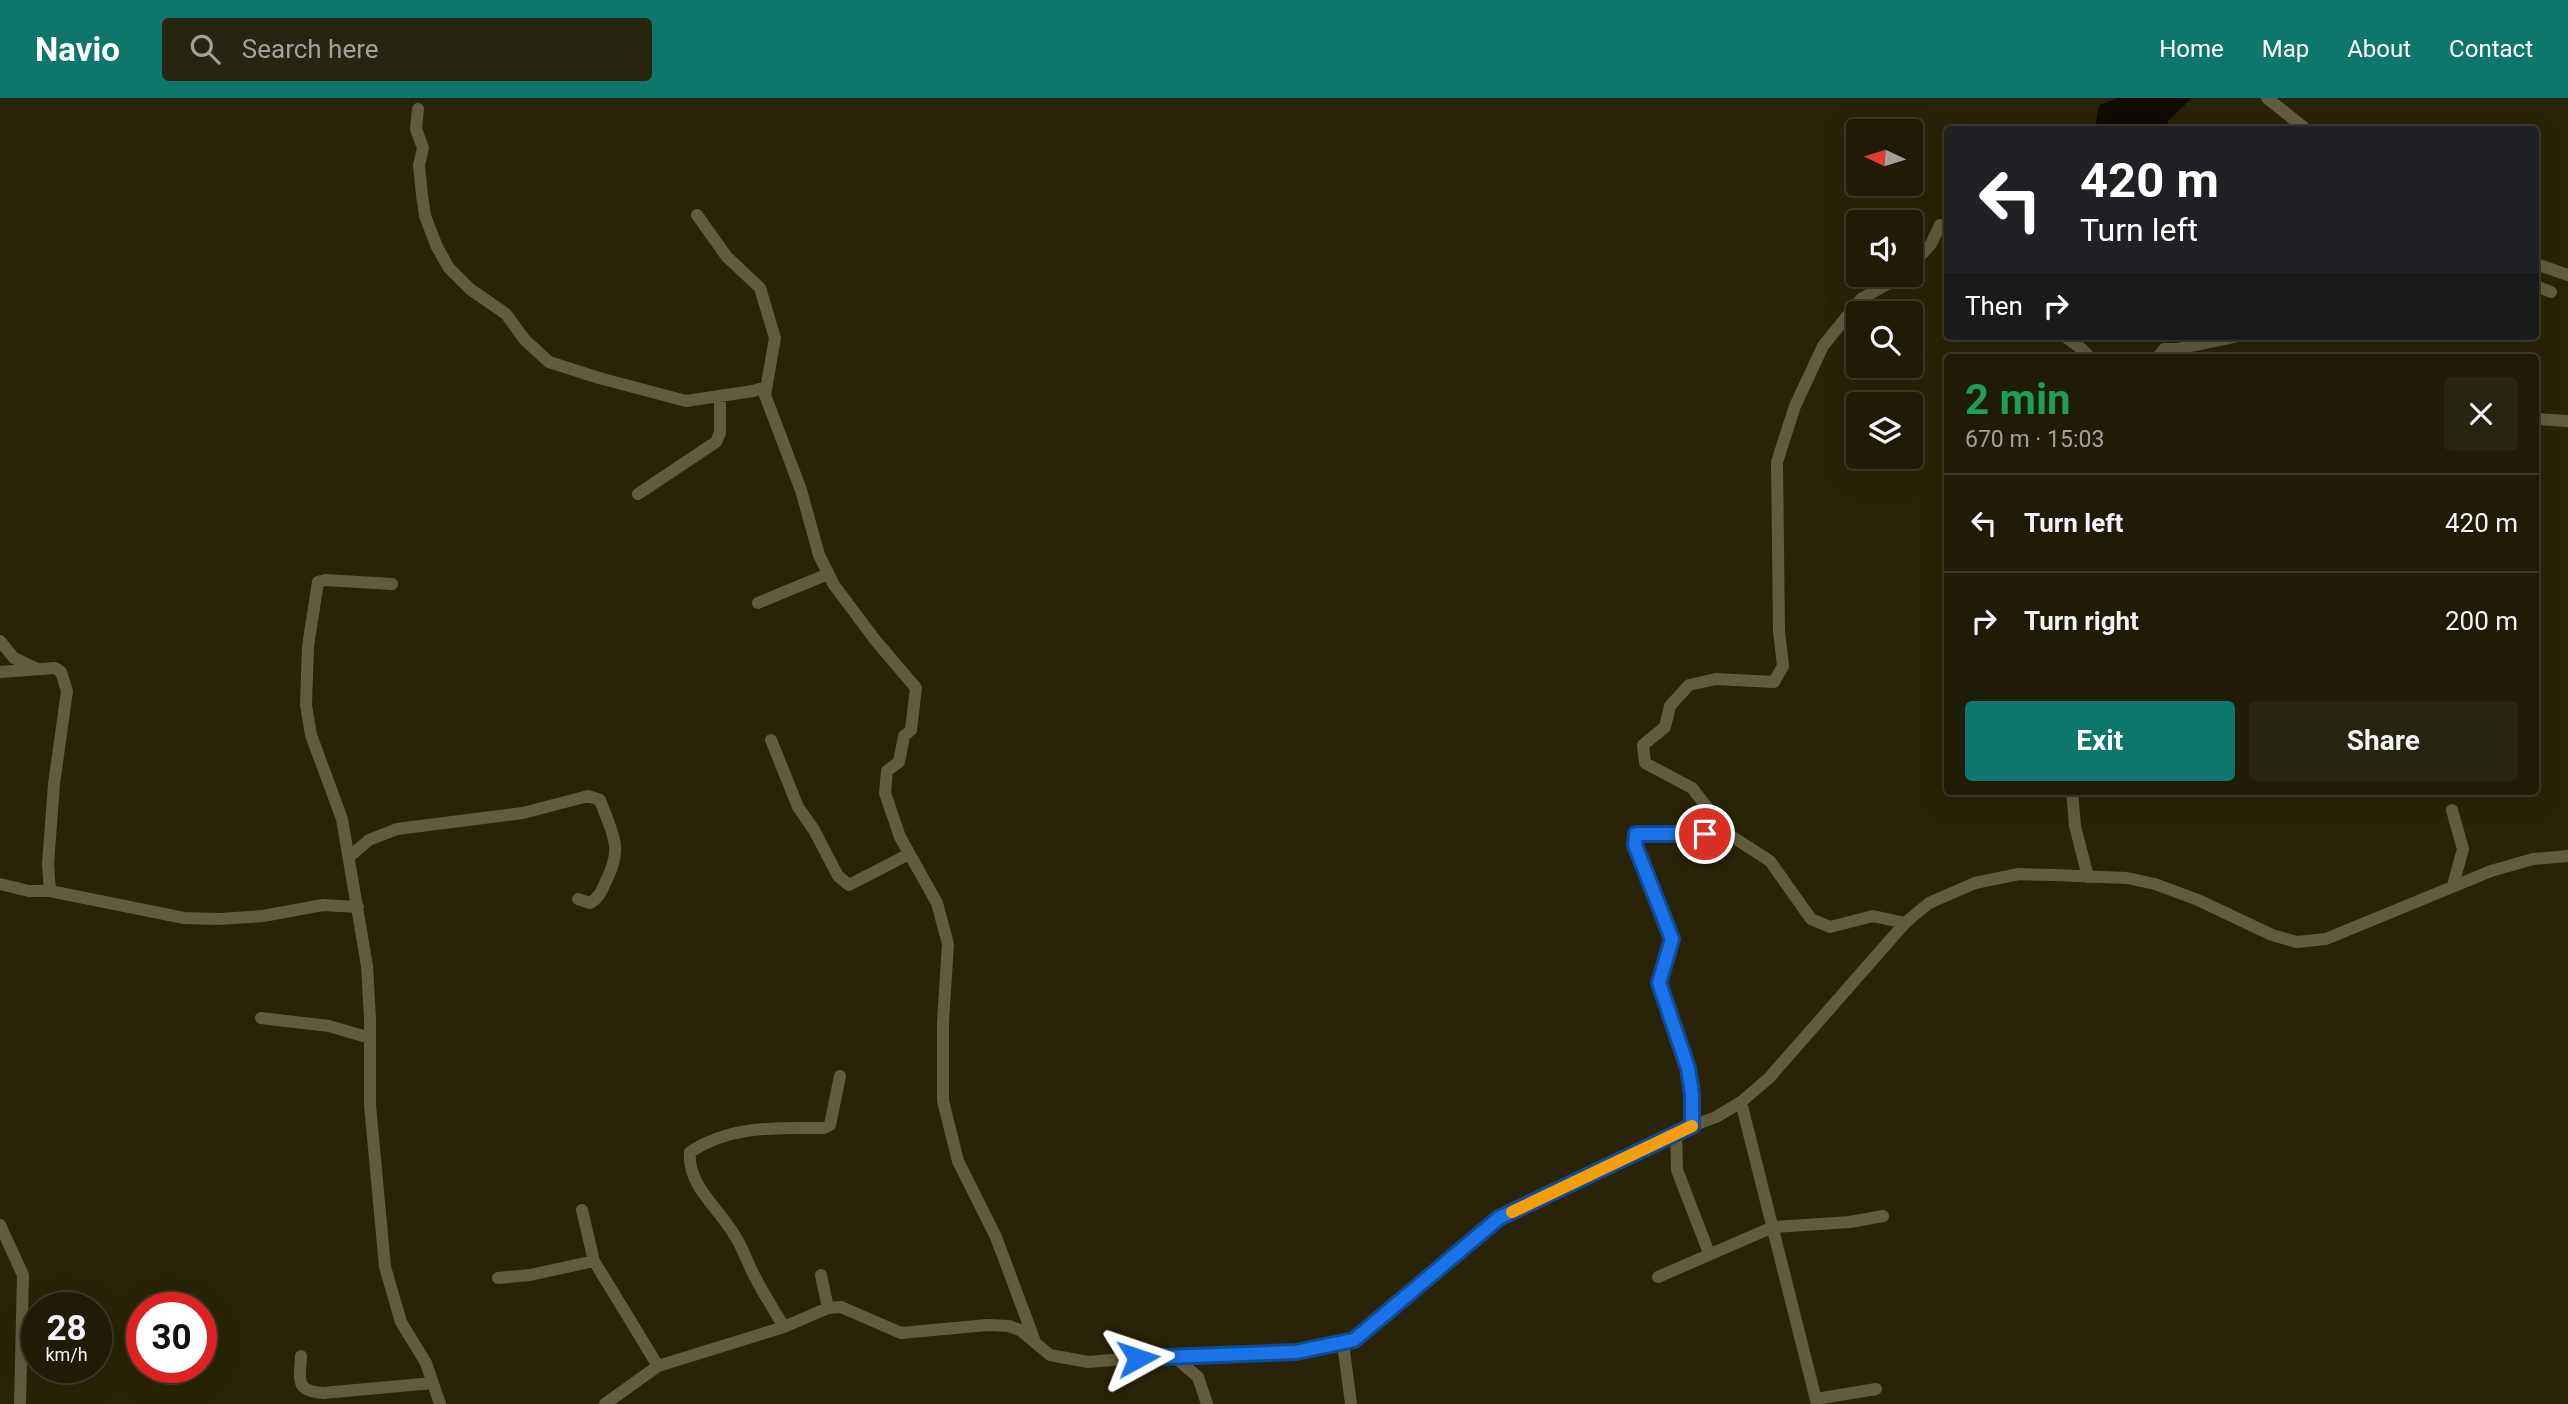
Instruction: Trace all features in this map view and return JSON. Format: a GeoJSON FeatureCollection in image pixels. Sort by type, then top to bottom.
{"type":"FeatureCollection","features":[{"type":"Feature","properties":{"kind":"street"},"geometry":{"type":"LineString","coordinates":[[2267,98],[2302,126]]}},
{"type":"Feature","properties":{"kind":"street"},"geometry":{"type":"LineString","coordinates":[[418,109],[416,129],[423,148],[419,165],[425,216],[437,247],[449,268],[470,289],[506,314],[525,340],[550,362],[686,401],[766,387]]}},
{"type":"Feature","properties":{"kind":"street"},"geometry":{"type":"LineString","coordinates":[[697,215],[727,257],[760,288],[775,338],[765,395],[801,490],[819,555],[834,585],[916,688],[911,730],[904,736],[899,762],[887,771],[885,793],[900,837],[937,903],[948,944],[943,1010],[943,1101],[958,1161],[996,1237],[1035,1343]]}},
{"type":"Feature","properties":{"kind":"street"},"geometry":{"type":"LineString","coordinates":[[1923,253],[1931,244],[1940,225]]}},
{"type":"Feature","properties":{"kind":"street"},"geometry":{"type":"LineString","coordinates":[[2539,265],[2568,275]]}},
{"type":"Feature","properties":{"kind":"street"},"geometry":{"type":"LineString","coordinates":[[1882,287],[1861,299],[1823,346],[1795,406],[1777,462],[1779,631],[1783,666],[1774,682],[1716,679],[1689,685],[1670,706],[1664,727],[1643,744],[1645,763],[1692,788],[1728,834],[1770,861],[1811,919],[1830,927],[1872,916],[1905,923]]}},
{"type":"Feature","properties":{"kind":"street"},"geometry":{"type":"LineString","coordinates":[[2539,287],[2552,292]]}},
{"type":"Feature","properties":{"kind":"street"},"geometry":{"type":"LineString","coordinates":[[2070,340],[2086,354]]}},
{"type":"Feature","properties":{"kind":"street"},"geometry":{"type":"LineString","coordinates":[[2160,354],[2164,349],[2220,340]]}},
{"type":"Feature","properties":{"kind":"street"},"geometry":{"type":"LineString","coordinates":[[638,494],[716,442],[720,433],[720,396]]}},
{"type":"Feature","properties":{"kind":"street"},"geometry":{"type":"LineString","coordinates":[[2539,419],[2568,421]]}},
{"type":"Feature","properties":{"kind":"street"},"geometry":{"type":"LineString","coordinates":[[758,603],[828,574]]}},
{"type":"Feature","properties":{"kind":"street"},"geometry":{"type":"LineString","coordinates":[[392,584],[325,580],[318,582],[308,646],[306,705],[311,735],[342,819],[367,966],[370,1105],[385,1268],[401,1322],[426,1363],[440,1404]]}},
{"type":"Feature","properties":{"kind":"street"},"geometry":{"type":"LineString","coordinates":[[0,641],[14,658],[37,669]]}},
{"type":"Feature","properties":{"kind":"street"},"geometry":{"type":"LineString","coordinates":[[0,672],[55,668],[61,672],[67,691],[54,783],[48,864],[50,891]]}},
{"type":"Feature","properties":{"kind":"street"},"geometry":{"type":"LineString","coordinates":[[771,740],[793,797],[842,880],[849,884],[909,854]]}},
{"type":"Feature","properties":{"kind":"street"},"geometry":{"type":"LineString","coordinates":[[2072,795],[2075,826],[2088,877]]}},
{"type":"Feature","properties":{"kind":"street"},"geometry":{"type":"LineString","coordinates":[[349,857],[369,840],[397,829],[523,813],[588,796],[595,797],[600,800],[617,847],[615,864],[597,900],[590,903],[578,899]]}},
{"type":"Feature","properties":{"kind":"street"},"geometry":{"type":"LineString","coordinates":[[2452,810],[2463,849],[2453,885]]}},
{"type":"Feature","properties":{"kind":"street"},"geometry":{"type":"LineString","coordinates":[[1692,1126],[1692,1094],[1688,1068],[1659,983],[1672,939],[1635,845],[1636,834],[1728,834]]}},
{"type":"Feature","properties":{"kind":"street"},"geometry":{"type":"LineString","coordinates":[[605,1404],[658,1366],[784,1327],[828,1308],[841,1307],[901,1333],[987,1325],[1009,1326],[1020,1330],[1050,1355],[1088,1362],[1172,1355],[1296,1352],[1354,1340],[1499,1218],[1676,1132],[1716,1117],[1741,1102],[1769,1077],[1905,923],[1929,903],[1975,883],[2020,874],[2127,878],[2175,890],[2272,935],[2297,942],[2326,939],[2491,871],[2533,859],[2568,856]]}},
{"type":"Feature","properties":{"kind":"street"},"geometry":{"type":"LineString","coordinates":[[0,884],[29,891],[50,891],[184,918],[263,916],[323,905],[358,907]]}},
{"type":"Feature","properties":{"kind":"street"},"geometry":{"type":"LineString","coordinates":[[261,1018],[329,1026],[370,1038]]}},
{"type":"Feature","properties":{"kind":"street"},"geometry":{"type":"LineString","coordinates":[[784,1327],[753,1274],[736,1237],[724,1218],[708,1202],[689,1163],[690,1152],[721,1135],[768,1128],[824,1128],[830,1125],[840,1076]]}},
{"type":"Feature","properties":{"kind":"street"},"geometry":{"type":"LineString","coordinates":[[1741,1102],[1816,1402],[1876,1389]]}},
{"type":"Feature","properties":{"kind":"street"},"geometry":{"type":"LineString","coordinates":[[1676,1132],[1677,1170],[1709,1254]]}},
{"type":"Feature","properties":{"kind":"street"},"geometry":{"type":"LineString","coordinates":[[582,1210],[594,1261],[658,1366]]}},
{"type":"Feature","properties":{"kind":"street"},"geometry":{"type":"LineString","coordinates":[[1658,1278],[1773,1227],[1850,1222],[1883,1216]]}},
{"type":"Feature","properties":{"kind":"street"},"geometry":{"type":"LineString","coordinates":[[0,1225],[23,1275],[20,1404]]}},
{"type":"Feature","properties":{"kind":"street"},"geometry":{"type":"LineString","coordinates":[[498,1278],[530,1275],[594,1261]]}},
{"type":"Feature","properties":{"kind":"street"},"geometry":{"type":"LineString","coordinates":[[821,1275],[828,1308]]}},
{"type":"Feature","properties":{"kind":"street"},"geometry":{"type":"LineString","coordinates":[[1343,1343],[1351,1404]]}},
{"type":"Feature","properties":{"kind":"street"},"geometry":{"type":"LineString","coordinates":[[1172,1355],[1198,1377],[1207,1404]]}},
{"type":"Feature","properties":{"kind":"street"},"geometry":{"type":"LineString","coordinates":[[301,1356],[300,1383],[311,1392],[433,1383]]}},
{"type":"Feature","properties":{"kind":"shaded area"},"geometry":{"type":"Polygon","coordinates":[[[2118,98],[2192,98],[2168,121],[2167,126],[2096,126],[2099,105],[2118,98]]]}},
{"type":"Feature","properties":{"kind":"slow traffic"},"geometry":{"type":"LineString","coordinates":[[1512,1212],[1692,1126]]}},
{"type":"Feature","properties":{"kind":"route"},"geometry":{"type":"LineString","coordinates":[[1138,1358],[1296,1352],[1354,1340],[1499,1218],[1692,1126],[1692,1094],[1688,1068],[1659,983],[1672,939],[1635,845],[1636,834],[1705,834]]}}]}
